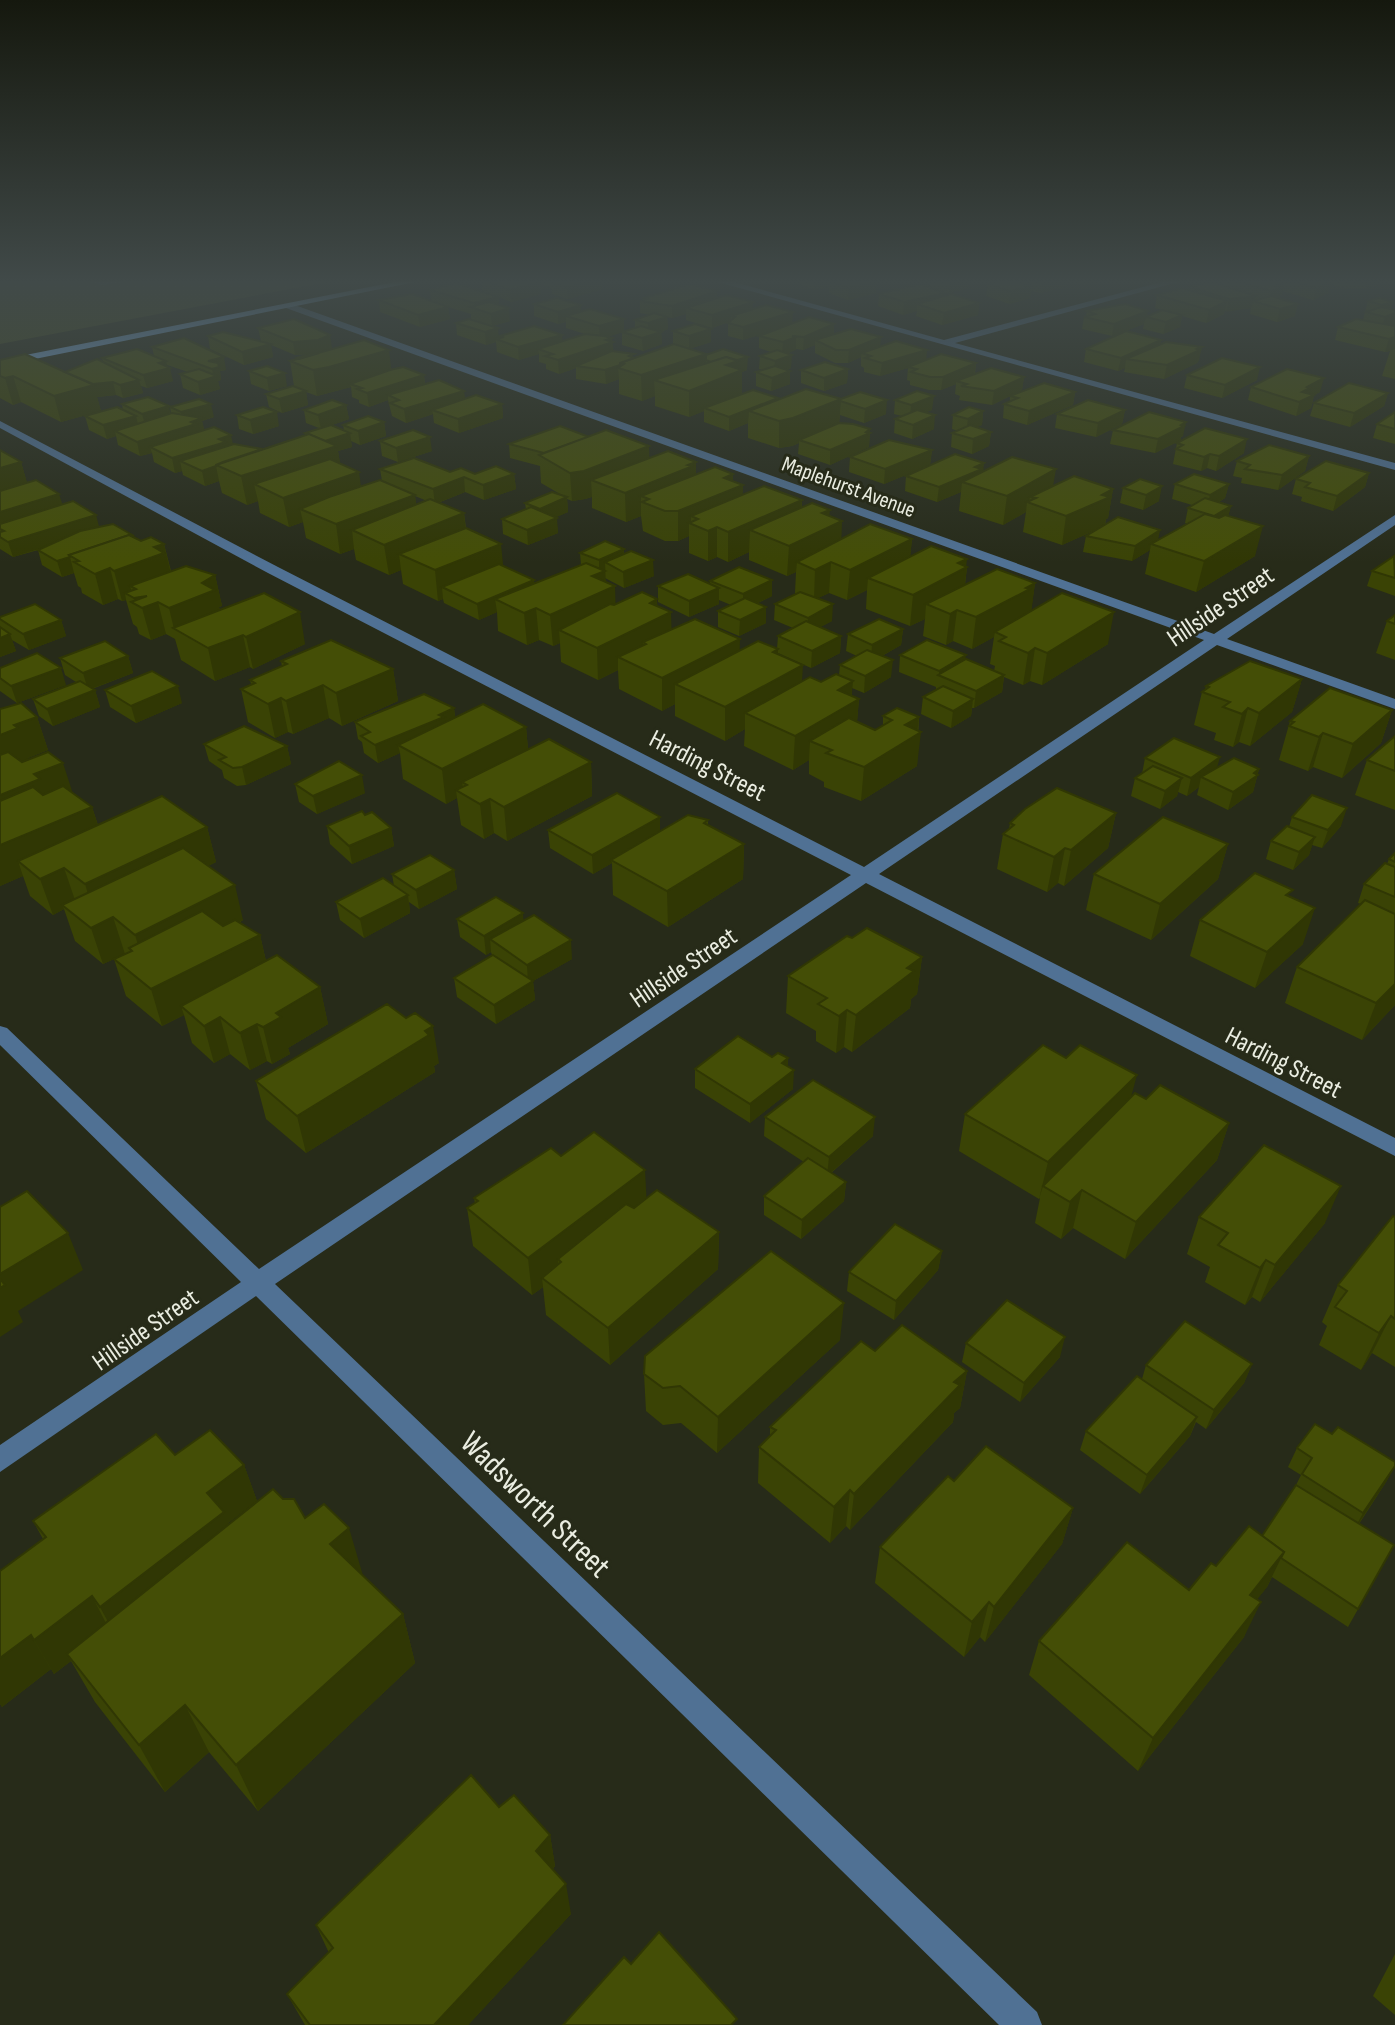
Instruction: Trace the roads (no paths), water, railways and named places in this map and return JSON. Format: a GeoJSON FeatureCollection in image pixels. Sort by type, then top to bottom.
{"type":"FeatureCollection","features":[{"type":"Feature","properties":{"kind":"street","name":"Maplehurst Avenue"},"geometry":{"type":"LineString","coordinates":[[477,374],[1395,704]]}},
{"type":"Feature","properties":{"kind":"street"},"geometry":{"type":"LineString","coordinates":[[1054,374],[1395,467]]}},
{"type":"Feature","properties":{"kind":"street","name":"Harding Street"},"geometry":{"type":"LineString","coordinates":[[0,424],[273,570],[1395,1148]]}},
{"type":"Feature","properties":{"kind":"street","name":"Hillside Street"},"geometry":{"type":"LineString","coordinates":[[0,1460],[259,1282],[1395,519]]}},
{"type":"Feature","properties":{"kind":"street","name":"Wadsworth Street"},"geometry":{"type":"LineString","coordinates":[[0,1033],[1024,2025]]}}]}
